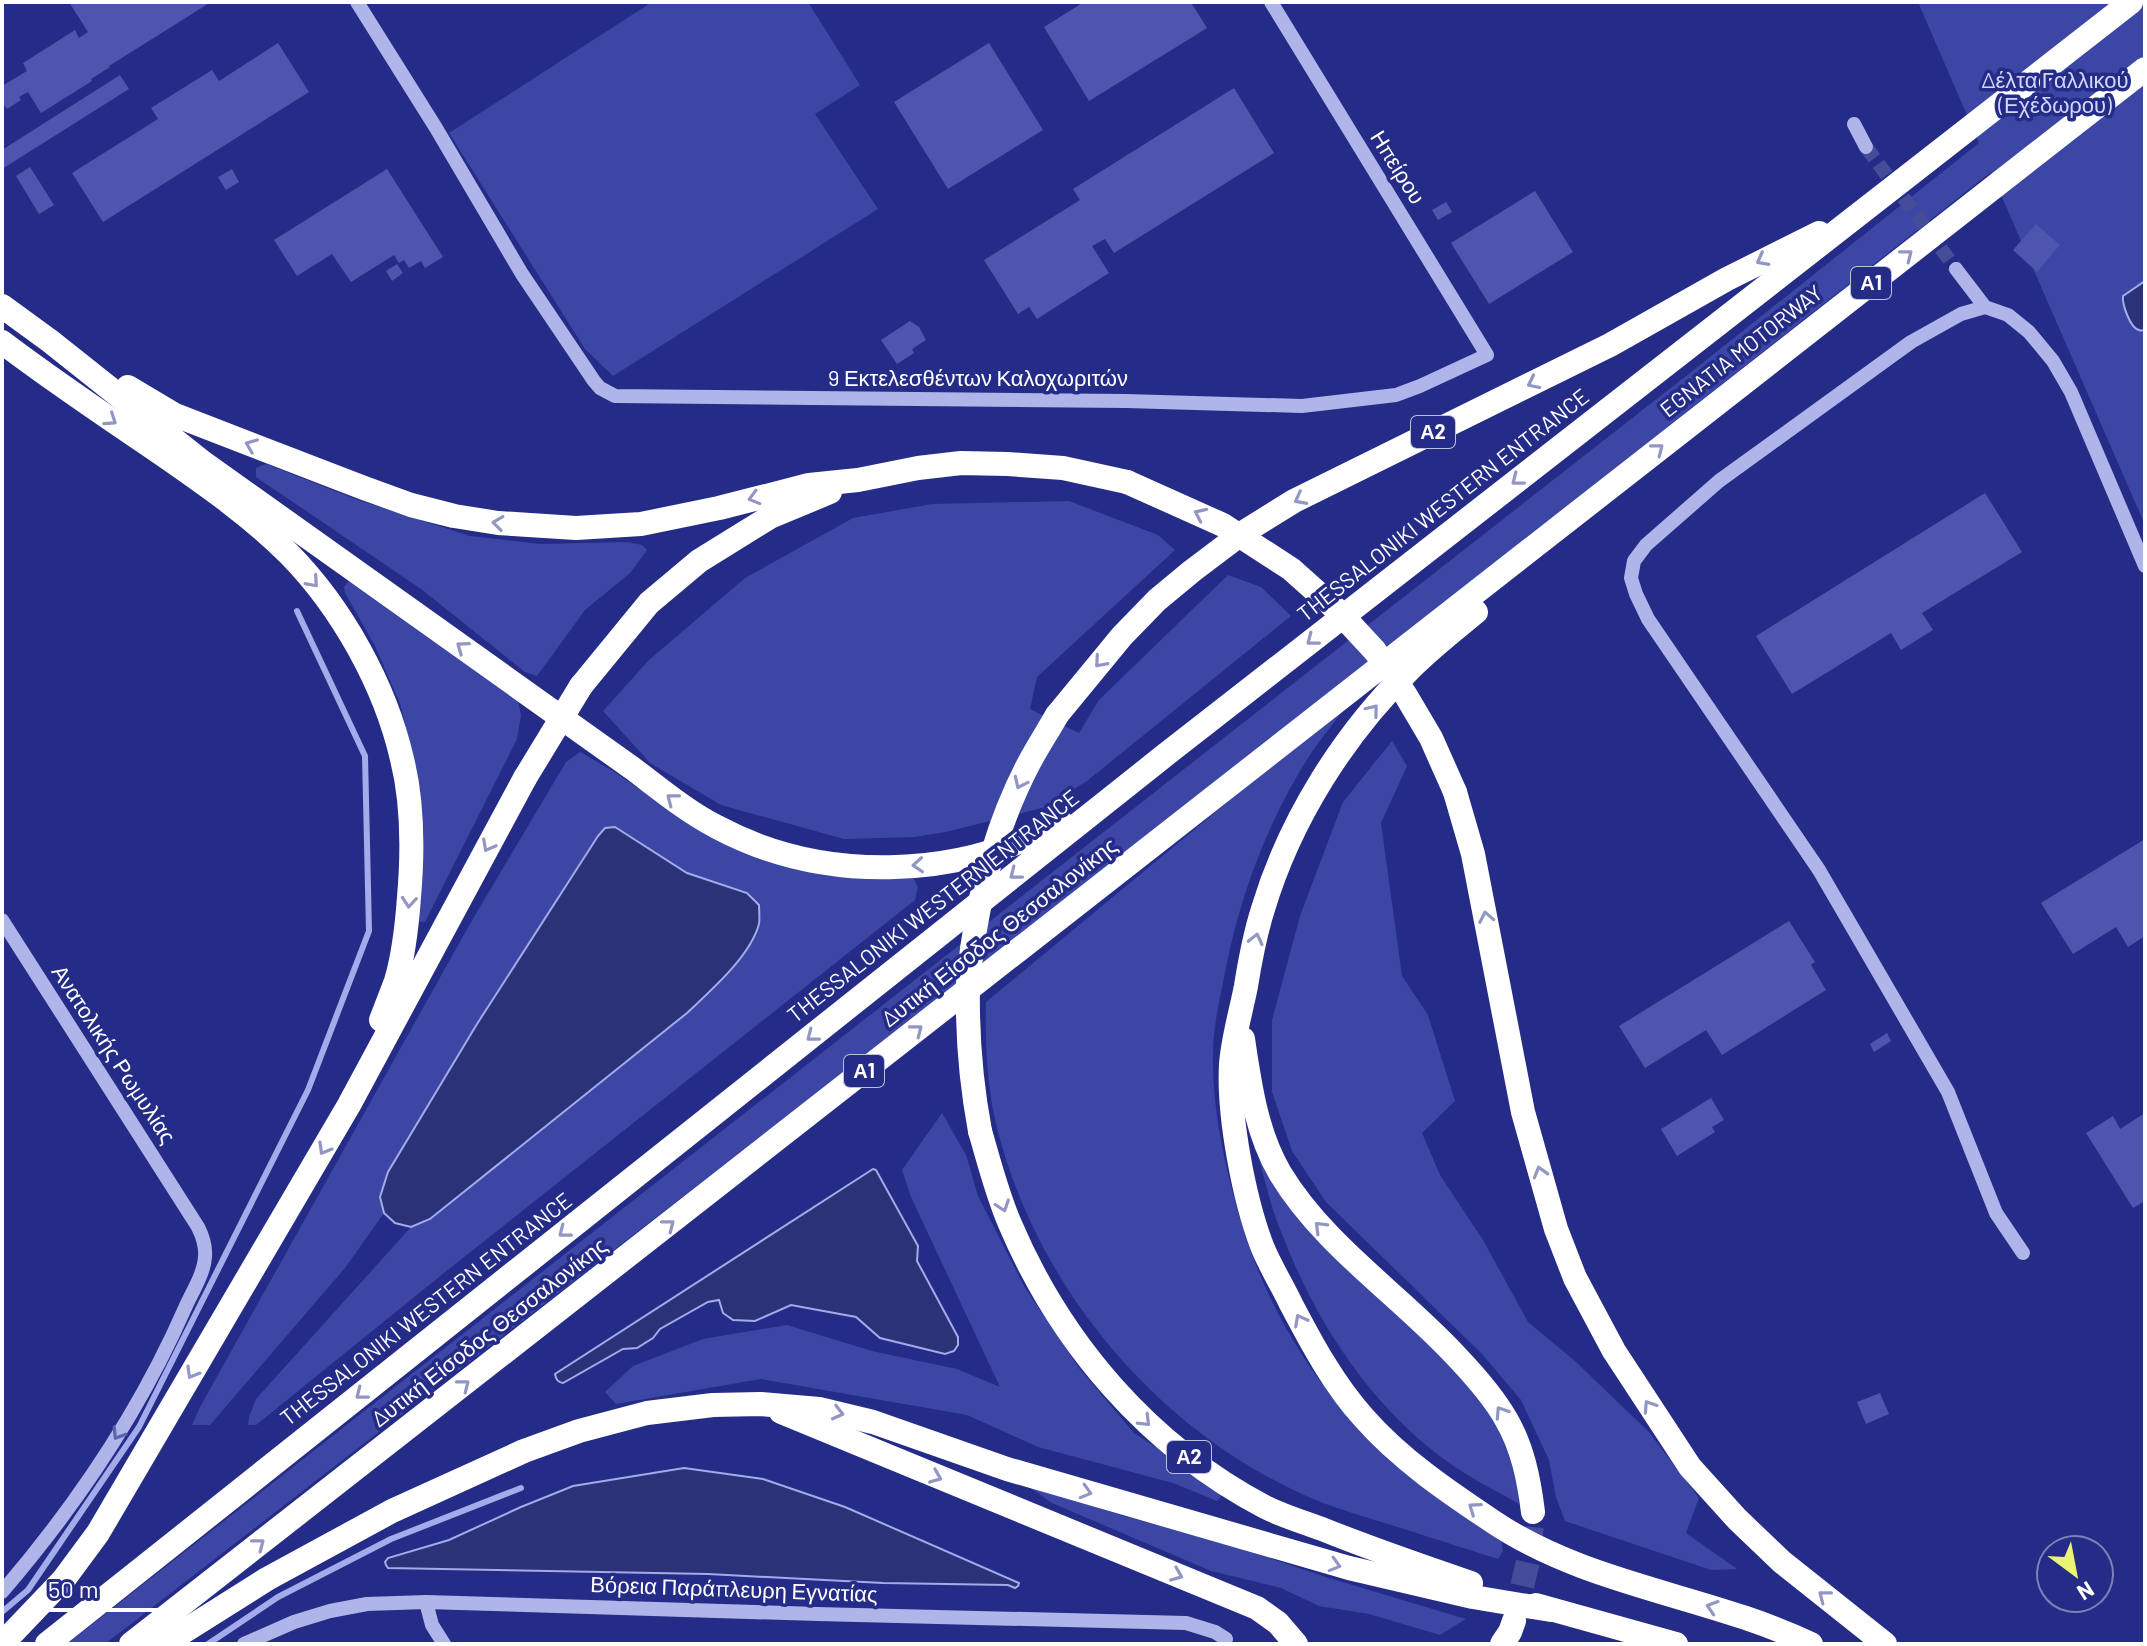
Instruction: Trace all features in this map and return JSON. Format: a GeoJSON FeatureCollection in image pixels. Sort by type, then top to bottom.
{"type":"FeatureCollection","features":[{"type":"Feature","properties":{"kind":"highway"},"geometry":{"type":"LineString","coordinates":[[1858,215],[2131,2]]}},
{"type":"Feature","properties":{"kind":"highway","name":"EGNATIA MOTORWAY"},"geometry":{"type":"LineString","coordinates":[[1597,497],[2145,69]]}},
{"type":"Feature","properties":{"kind":"highway","name":"Α2"},"geometry":{"type":"LineString","coordinates":[[1676,1644],[1551,1610],[1389,1555],[1267,1507],[1222,1481],[1154,1430],[1086,1357],[1032,1272],[1009,1222],[980,1131],[968,1043],[968,982],[976,920],[992,857],[1009,807],[1029,763],[1057,715],[1157,600],[1241,534],[1294,501],[1610,345],[1771,255],[1858,215]]}},
{"type":"Feature","properties":{"kind":"highway","name":"THESSALONIKI WESTERN ENTRANCE"},"geometry":{"type":"LineString","coordinates":[[47,1644],[1164,756],[1858,215]]}},
{"type":"Feature","properties":{"kind":"highway"},"geometry":{"type":"LineString","coordinates":[[2,306],[201,461],[685,809],[758,845],[834,864],[916,866],[956,861],[1035,837],[1164,756]]}},
{"type":"Feature","properties":{"kind":"highway"},"geometry":{"type":"LineString","coordinates":[[50,341],[175,415],[364,488],[454,516],[498,523],[576,528],[641,524],[809,485],[961,463],[1007,464],[1063,468],[1127,482],[1223,525],[1291,569],[1338,611],[1375,651],[1431,738],[1455,792],[1473,854],[1523,1112],[1556,1229],[1575,1278],[1614,1351],[1690,1467],[1737,1519],[1782,1562],[1885,1644]]}},
{"type":"Feature","properties":{"kind":"highway"},"geometry":{"type":"LineString","coordinates":[[2,342],[221,495],[256,523],[327,597],[375,683],[403,760],[411,818],[411,878],[407,923],[396,978],[349,1105]]}},
{"type":"Feature","properties":{"kind":"highway"},"geometry":{"type":"LineString","coordinates":[[2,1644],[64,1579],[98,1533],[349,1105],[525,778],[581,686],[649,603],[699,561],[770,517],[858,480]]}},
{"type":"Feature","properties":{"kind":"highway"},"geometry":{"type":"LineString","coordinates":[[1597,497],[1527,569],[1412,666],[1352,736],[1306,806],[1284,852],[1262,911],[1231,1063],[1233,1121],[1248,1200],[1263,1247],[1322,1361],[1344,1394],[1365,1420],[1402,1455],[1496,1524],[1552,1555],[1783,1631],[1811,1644]]}},
{"type":"Feature","properties":{"kind":"highway","name":"Δυτική Είσοδος Θεσσαλονίκης"},"geometry":{"type":"LineString","coordinates":[[131,1644],[1597,497]]}},
{"type":"Feature","properties":{"kind":"highway"},"geometry":{"type":"LineString","coordinates":[[1240,1016],[1254,1105],[1263,1140],[1280,1173],[1309,1215],[1435,1333],[1479,1380],[1506,1419],[1518,1446],[1529,1481],[1533,1512]]}},
{"type":"Feature","properties":{"kind":"highway"},"geometry":{"type":"LineString","coordinates":[[761,1404],[1257,1608],[1278,1623],[1296,1644]]}},
{"type":"Feature","properties":{"kind":"highway"},"geometry":{"type":"LineString","coordinates":[[164,1644],[267,1579],[392,1511],[524,1451],[579,1431],[647,1413],[713,1405],[761,1404],[819,1409],[873,1422],[1007,1469],[1349,1568],[1473,1597],[1551,1610]]}},
{"type":"Feature","properties":{"kind":"street","name":"9 Εκτελεσθέντων Καλοχωριτών"},"geometry":{"type":"LineString","coordinates":[[357,2],[522,274],[594,381],[607,393],[624,398],[1126,401],[1302,406],[1396,395],[1487,355]]}},
{"type":"Feature","properties":{"kind":"street","name":"Ηπείρου"},"geometry":{"type":"LineString","coordinates":[[1271,2],[1487,355]]}},
{"type":"Feature","properties":{"kind":"street"},"geometry":{"type":"LineString","coordinates":[[1854,124],[1866,147]]}},
{"type":"Feature","properties":{"kind":"street"},"geometry":{"type":"LineString","coordinates":[[1956,269],[1985,307],[2008,315],[2029,332],[2053,361],[2071,392],[2145,566]]}},
{"type":"Feature","properties":{"kind":"street"},"geometry":{"type":"LineString","coordinates":[[1985,307],[1961,314],[1911,342],[1719,481],[1646,545],[1634,561],[1631,578],[1648,619],[1819,870],[1948,1092],[1996,1213],[2023,1253]]}},
{"type":"Feature","properties":{"kind":"street","name":"Ανατολικής Ρωμυλίας"},"geometry":{"type":"LineString","coordinates":[[2,920],[189,1212],[202,1234],[205,1256],[202,1271],[171,1340],[119,1434],[36,1552],[2,1592]]}},
{"type":"Feature","properties":{"kind":"street"},"geometry":{"type":"LineString","coordinates":[[426,1602],[432,1625],[444,1644]]}},
{"type":"Feature","properties":{"kind":"street","name":"Βόρεια Παράπλευρη Εγνατίας"},"geometry":{"type":"LineString","coordinates":[[244,1644],[294,1622],[330,1611],[367,1604],[426,1602],[1186,1623],[1215,1632],[1226,1639]]}},
{"type":"Feature","properties":{"kind":"green space"},"geometry":{"type":"Polygon","coordinates":[[[652,2],[808,2],[860,85],[815,114],[878,209],[613,376],[585,349],[449,133],[652,2]]]}},
{"type":"Feature","properties":{"kind":"green space","name":"Δέλτα Γαλλικού (Εχέδωρου)"},"geometry":{"type":"Polygon","coordinates":[[[1918,2],[2145,2],[2145,525],[1991,172],[1124,855],[105,1644],[67,1644],[1979,143],[1918,2]]]}},
{"type":"Feature","properties":{"kind":"green space"},"geometry":{"type":"Polygon","coordinates":[[[266,464],[358,500],[470,536],[540,544],[628,542],[642,545],[647,550],[630,573],[585,610],[537,676],[525,672],[421,589],[256,477],[256,468],[266,464]]]}},
{"type":"Feature","properties":{"kind":"green space"},"geometry":{"type":"Polygon","coordinates":[[[1069,501],[1158,535],[1175,550],[1037,677],[1030,709],[1079,733],[1099,700],[1228,575],[1261,587],[1291,616],[1087,781],[1042,808],[946,832],[914,837],[844,839],[721,805],[650,763],[603,711],[649,660],[745,578],[853,518],[932,504],[1069,501]]]}},
{"type":"Feature","properties":{"kind":"green space"},"geometry":{"type":"Polygon","coordinates":[[[355,580],[518,701],[521,715],[517,739],[425,922],[420,922],[416,916],[422,827],[415,762],[400,704],[375,646],[345,593],[344,587],[355,580]]]}},
{"type":"Feature","properties":{"kind":"green space"},"geometry":{"type":"Polygon","coordinates":[[[1351,700],[1313,751],[1279,811],[1255,866],[1236,924],[1213,1045],[1219,1127],[1234,1197],[1252,1255],[1276,1310],[1307,1362],[1354,1421],[1500,1533],[1503,1551],[1498,1559],[1302,1494],[1248,1466],[1198,1431],[1151,1390],[1109,1345],[1072,1296],[1041,1242],[1016,1186],[997,1128],[991,1097],[986,1049],[986,1002],[1351,700]]]}},
{"type":"Feature","properties":{"kind":"green space"},"geometry":{"type":"Polygon","coordinates":[[[1392,741],[1407,766],[1381,823],[1402,976],[1428,1015],[1455,1101],[1422,1133],[1440,1175],[1483,1240],[1528,1322],[1576,1362],[1649,1432],[1699,1498],[1686,1533],[1737,1569],[1711,1570],[1565,1521],[1556,1497],[1549,1460],[1521,1400],[1482,1354],[1326,1202],[1292,1151],[1272,1092],[1272,1020],[1300,916],[1343,802],[1392,741]]]}},
{"type":"Feature","properties":{"kind":"green space"},"geometry":{"type":"Polygon","coordinates":[[[580,752],[709,836],[765,860],[835,873],[913,878],[918,887],[915,900],[256,1425],[248,1425],[256,1399],[411,1227],[430,1219],[760,921],[759,905],[747,893],[687,873],[615,827],[477,1024],[388,1172],[380,1197],[384,1213],[345,1268],[210,1425],[192,1425],[471,922],[566,762],[580,752]]]}},
{"type":"Feature","properties":{"kind":"green space"},"geometry":{"type":"Polygon","coordinates":[[[942,1113],[966,1155],[978,1196],[1024,1286],[1079,1368],[1134,1433],[1225,1492],[1217,1501],[1173,1483],[1038,1447],[967,1415],[761,1379],[616,1404],[605,1392],[633,1366],[703,1339],[787,1325],[872,1351],[957,1369],[1000,1387],[911,1197],[902,1170],[942,1113]]]}},
{"type":"Feature","properties":{"kind":"green space"},"geometry":{"type":"Polygon","coordinates":[[[1257,1152],[1473,1382],[1507,1444],[1517,1473],[1519,1504],[1472,1478],[1418,1438],[1369,1387],[1348,1359],[1328,1329],[1295,1266],[1275,1214],[1257,1152]]]}},
{"type":"Feature","properties":{"kind":"green space"},"geometry":{"type":"Polygon","coordinates":[[[1022,1482],[1123,1516],[1221,1542],[1466,1619],[1440,1635],[1369,1614],[1319,1606],[1281,1588],[1211,1571],[1052,1503],[1022,1482]]]}},
{"type":"Feature","properties":{"kind":"shaded area"},"geometry":{"type":"Polygon","coordinates":[[[2145,281],[2145,330],[2140,330],[2125,310],[2123,296],[2145,281]]]}},
{"type":"Feature","properties":{"kind":"shaded area"},"geometry":{"type":"Polygon","coordinates":[[[615,827],[687,873],[747,893],[759,905],[759,924],[747,949],[728,973],[687,1013],[430,1219],[411,1227],[395,1223],[384,1213],[380,1197],[388,1172],[477,1024],[598,836],[605,828],[615,827]]]}},
{"type":"Feature","properties":{"kind":"shaded area"},"geometry":{"type":"Polygon","coordinates":[[[873,1169],[918,1246],[917,1261],[958,1337],[954,1351],[945,1354],[880,1338],[856,1317],[791,1305],[755,1321],[733,1320],[723,1313],[719,1300],[708,1302],[660,1329],[653,1338],[637,1348],[623,1349],[563,1383],[557,1379],[555,1374],[873,1169]]]}},
{"type":"Feature","properties":{"kind":"shaded area"},"geometry":{"type":"Polygon","coordinates":[[[684,1468],[763,1479],[845,1507],[1019,1583],[1018,1586],[708,1574],[388,1568],[385,1562],[388,1558],[449,1540],[573,1486],[684,1468]]]}},
{"type":"Feature","properties":{"kind":"building"},"geometry":{"type":"Polygon","coordinates":[[[69,2],[211,2],[41,113],[28,92],[7,109],[5,106],[2,108],[2,86],[27,71],[23,63],[75,30],[79,38],[88,32],[69,2]]]}},
{"type":"Feature","properties":{"kind":"building"},"geometry":{"type":"Polygon","coordinates":[[[1084,2],[1196,2],[1192,4],[1207,28],[1089,101],[1044,27],[1084,2]]]}},
{"type":"Feature","properties":{"kind":"building"},"geometry":{"type":"Polygon","coordinates":[[[278,43],[309,92],[103,222],[72,173],[158,119],[151,108],[212,70],[219,81],[278,43]]]}},
{"type":"Feature","properties":{"kind":"building"},"geometry":{"type":"Polygon","coordinates":[[[989,43],[1043,130],[948,189],[894,102],[989,43]]]}},
{"type":"Feature","properties":{"kind":"building"},"geometry":{"type":"Polygon","coordinates":[[[120,75],[129,89],[2,169],[2,150],[120,75]]]}},
{"type":"Feature","properties":{"kind":"building"},"geometry":{"type":"Polygon","coordinates":[[[1234,88],[1274,153],[1114,253],[1105,239],[1092,246],[1109,273],[1037,319],[1029,307],[1018,314],[984,260],[1080,200],[1073,189],[1234,88]]]}},
{"type":"Feature","properties":{"kind":"building"},"geometry":{"type":"Polygon","coordinates":[[[30,167],[54,205],[39,214],[16,176],[30,167]]]}},
{"type":"Feature","properties":{"kind":"building"},"geometry":{"type":"Polygon","coordinates":[[[232,169],[239,182],[226,190],[218,177],[232,169]]]}},
{"type":"Feature","properties":{"kind":"building"},"geometry":{"type":"Polygon","coordinates":[[[387,169],[443,257],[425,268],[421,261],[409,268],[404,260],[399,263],[394,255],[351,282],[332,254],[297,276],[274,240],[387,169]]]}},
{"type":"Feature","properties":{"kind":"building"},"geometry":{"type":"Polygon","coordinates":[[[1535,191],[1573,252],[1489,304],[1451,243],[1535,191]]]}},
{"type":"Feature","properties":{"kind":"building"},"geometry":{"type":"Polygon","coordinates":[[[1446,202],[1452,212],[1438,220],[1432,210],[1446,202]]]}},
{"type":"Feature","properties":{"kind":"building"},"geometry":{"type":"Polygon","coordinates":[[[2036,224],[2060,245],[2037,272],[2013,250],[2036,224]]]}},
{"type":"Feature","properties":{"kind":"building"},"geometry":{"type":"Polygon","coordinates":[[[397,264],[403,273],[392,281],[386,271],[397,264]]]}},
{"type":"Feature","properties":{"kind":"building"},"geometry":{"type":"Polygon","coordinates":[[[910,321],[919,327],[926,340],[897,364],[881,340],[910,321]]]}},
{"type":"Feature","properties":{"kind":"building"},"geometry":{"type":"Polygon","coordinates":[[[1985,493],[2022,552],[1922,613],[1933,630],[1901,650],[1891,633],[1792,694],[1756,636],[1985,493]]]}},
{"type":"Feature","properties":{"kind":"building"},"geometry":{"type":"Polygon","coordinates":[[[2145,839],[2145,936],[2128,947],[2116,927],[2073,954],[2041,903],[2145,839]]]}},
{"type":"Feature","properties":{"kind":"building"},"geometry":{"type":"Polygon","coordinates":[[[1789,921],[1815,962],[1811,965],[1826,990],[1722,1055],[1706,1030],[1645,1068],[1619,1026],[1789,921]]]}},
{"type":"Feature","properties":{"kind":"building"},"geometry":{"type":"Polygon","coordinates":[[[1887,1033],[1891,1041],[1874,1052],[1870,1044],[1887,1033]]]}},
{"type":"Feature","properties":{"kind":"building"},"geometry":{"type":"Polygon","coordinates":[[[1711,1098],[1724,1120],[1712,1127],[1715,1132],[1677,1156],[1661,1129],[1711,1098]]]}},
{"type":"Feature","properties":{"kind":"building"},"geometry":{"type":"Polygon","coordinates":[[[2145,1113],[2145,1201],[2133,1208],[2086,1133],[2113,1116],[2120,1129],[2145,1113]]]}},
{"type":"Feature","properties":{"kind":"building"},"geometry":{"type":"Polygon","coordinates":[[[1880,1393],[1889,1414],[1866,1424],[1857,1402],[1880,1393]]]}},
{"type":"Feature","properties":{"kind":"waterway"},"geometry":{"type":"LineString","coordinates":[[2,1612],[28,1590],[139,1427],[308,1090],[369,931],[365,756],[297,611]]}},
{"type":"Feature","properties":{"kind":"waterway"},"geometry":{"type":"LineString","coordinates":[[208,1644],[278,1597],[391,1539],[521,1488]]}},
{"type":"Feature","properties":{"kind":"tunnel"},"geometry":{"type":"LineString","coordinates":[[1866,147],[1956,269]]}},
{"type":"Feature","properties":{"kind":"tunnel"},"geometry":{"type":"LineString","coordinates":[[1514,1621],[1529,1557],[1533,1512]]}}]}
